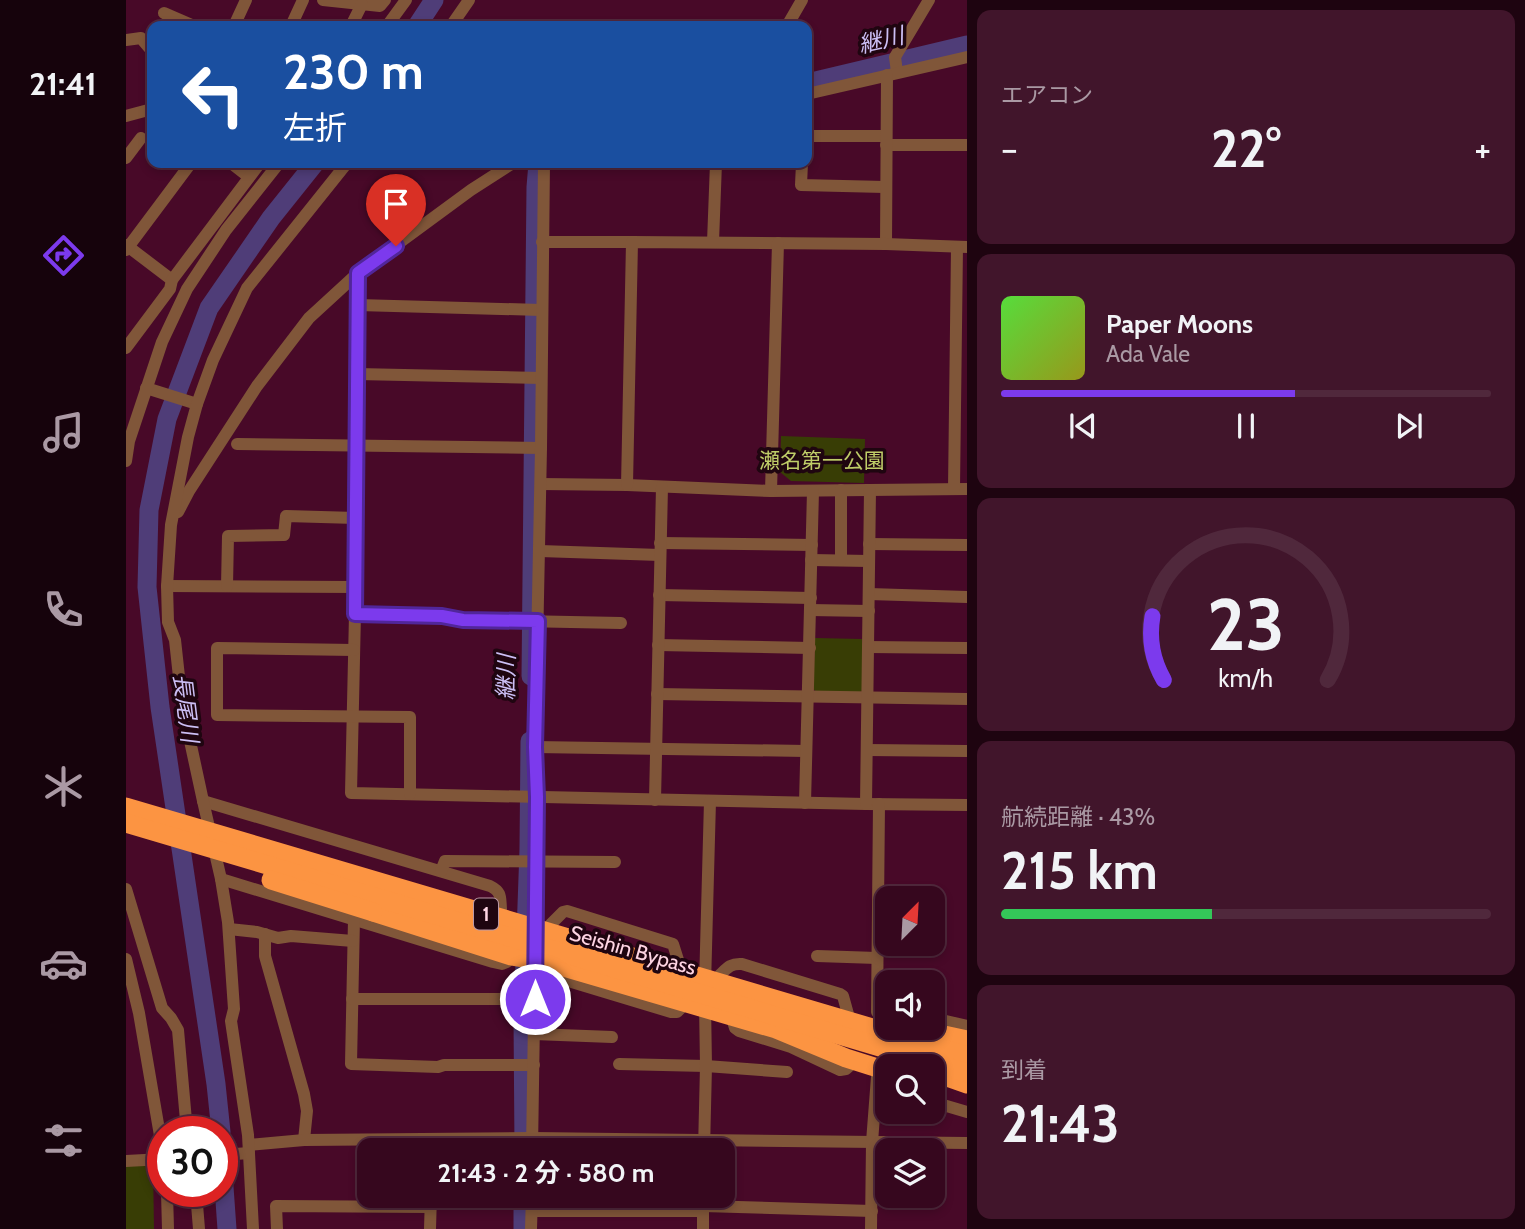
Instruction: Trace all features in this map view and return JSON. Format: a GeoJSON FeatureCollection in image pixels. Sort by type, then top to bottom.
{"type":"FeatureCollection","features":[{"type":"Feature","properties":{"kind":"highway","name":"1"},"geometry":{"type":"LineString","coordinates":[[126,795],[713,973],[847,1017],[967,1047]]}},
{"type":"Feature","properties":{"kind":"highway","name":"Seishin Bypass"},"geometry":{"type":"LineString","coordinates":[[126,807],[847,1017],[967,1056]]}},
{"type":"Feature","properties":{"kind":"highway","name":"Seishin Bypass"},"geometry":{"type":"LineString","coordinates":[[126,823],[739,1011],[967,1073]]}},
{"type":"Feature","properties":{"kind":"highway","name":"1"},"geometry":{"type":"LineString","coordinates":[[126,837],[511,956],[560,966],[696,1005],[739,1011],[855,1061],[875,1066]]}},
{"type":"Feature","properties":{"kind":"highway"},"geometry":{"type":"LineString","coordinates":[[739,1011],[877,1054]]}},
{"type":"Feature","properties":{"kind":"highway","name":"1"},"geometry":{"type":"LineString","coordinates":[[847,1017],[875,1017]]}},
{"type":"Feature","properties":{"kind":"highway"},"geometry":{"type":"LineString","coordinates":[[945,1035],[967,1040]]}},
{"type":"Feature","properties":{"kind":"highway"},"geometry":{"type":"LineString","coordinates":[[945,1076],[967,1084]]}},
{"type":"Feature","properties":{"kind":"highway"},"geometry":{"type":"LineString","coordinates":[[945,1089],[967,1096]]}},
{"type":"Feature","properties":{"kind":"street"},"geometry":{"type":"LineString","coordinates":[[236,21],[246,0]]}},
{"type":"Feature","properties":{"kind":"street"},"geometry":{"type":"LineString","coordinates":[[293,21],[303,0]]}},
{"type":"Feature","properties":{"kind":"street"},"geometry":{"type":"LineString","coordinates":[[323,0],[380,6],[385,0]]}},
{"type":"Feature","properties":{"kind":"street"},"geometry":{"type":"LineString","coordinates":[[391,21],[406,0]]}},
{"type":"Feature","properties":{"kind":"street"},"geometry":{"type":"LineString","coordinates":[[454,21],[469,0]]}},
{"type":"Feature","properties":{"kind":"street"},"geometry":{"type":"LineString","coordinates":[[790,21],[802,0]]}},
{"type":"Feature","properties":{"kind":"street"},"geometry":{"type":"LineString","coordinates":[[886,244],[886,140],[892,73],[895,57],[929,0]]}},
{"type":"Feature","properties":{"kind":"street"},"geometry":{"type":"LineString","coordinates":[[352,21],[358,2]]}},
{"type":"Feature","properties":{"kind":"street"},"geometry":{"type":"LineString","coordinates":[[164,13],[182,21]]}},
{"type":"Feature","properties":{"kind":"street"},"geometry":{"type":"LineString","coordinates":[[126,40],[141,38],[147,45]]}},
{"type":"Feature","properties":{"kind":"street"},"geometry":{"type":"LineString","coordinates":[[812,93],[967,57]]}},
{"type":"Feature","properties":{"kind":"street"},"geometry":{"type":"LineString","coordinates":[[126,116],[147,110]]}},
{"type":"Feature","properties":{"kind":"street"},"geometry":{"type":"LineString","coordinates":[[812,136],[967,145]]}},
{"type":"Feature","properties":{"kind":"street"},"geometry":{"type":"LineString","coordinates":[[126,158],[141,138]]}},
{"type":"Feature","properties":{"kind":"street"},"geometry":{"type":"LineString","coordinates":[[172,280],[127,247],[187,168]]}},
{"type":"Feature","properties":{"kind":"street"},"geometry":{"type":"LineString","coordinates":[[237,168],[249,177]]}},
{"type":"Feature","properties":{"kind":"street"},"geometry":{"type":"LineString","coordinates":[[126,348],[170,289],[172,280],[256,168]]}},
{"type":"Feature","properties":{"kind":"street"},"geometry":{"type":"LineString","coordinates":[[126,461],[127,440],[162,342],[187,289],[226,230],[275,168]]}},
{"type":"Feature","properties":{"kind":"street"},"geometry":{"type":"LineString","coordinates":[[253,1229],[248,1151],[231,1021],[234,1009],[229,929],[180,686],[175,640],[167,622],[166,586],[171,525],[197,404],[213,360],[247,288],[343,168]]}},
{"type":"Feature","properties":{"kind":"street"},"geometry":{"type":"LineString","coordinates":[[171,525],[189,491],[257,386],[309,318],[358,273],[505,168]]}},
{"type":"Feature","properties":{"kind":"street"},"geometry":{"type":"LineString","coordinates":[[532,1138],[535,960],[543,922],[536,860],[535,747],[544,168]]}},
{"type":"Feature","properties":{"kind":"street"},"geometry":{"type":"LineString","coordinates":[[713,242],[716,168]]}},
{"type":"Feature","properties":{"kind":"street"},"geometry":{"type":"LineString","coordinates":[[802,168],[802,185],[885,187]]}},
{"type":"Feature","properties":{"kind":"street"},"geometry":{"type":"LineString","coordinates":[[541,484],[771,491],[960,489],[962,247],[542,242]]}},
{"type":"Feature","properties":{"kind":"street"},"geometry":{"type":"LineString","coordinates":[[627,485],[632,242]]}},
{"type":"Feature","properties":{"kind":"street"},"geometry":{"type":"LineString","coordinates":[[771,491],[778,243]]}},
{"type":"Feature","properties":{"kind":"street"},"geometry":{"type":"LineString","coordinates":[[358,273],[351,793],[967,805]]}},
{"type":"Feature","properties":{"kind":"street"},"geometry":{"type":"LineString","coordinates":[[358,305],[541,310]]}},
{"type":"Feature","properties":{"kind":"street"},"geometry":{"type":"LineString","coordinates":[[357,374],[541,378]]}},
{"type":"Feature","properties":{"kind":"street"},"geometry":{"type":"LineString","coordinates":[[146,388],[197,404]]}},
{"type":"Feature","properties":{"kind":"street"},"geometry":{"type":"LineString","coordinates":[[237,444],[541,448]]}},
{"type":"Feature","properties":{"kind":"street"},"geometry":{"type":"LineString","coordinates":[[655,800],[662,487]]}},
{"type":"Feature","properties":{"kind":"street"},"geometry":{"type":"LineString","coordinates":[[841,490],[841,561]]}},
{"type":"Feature","properties":{"kind":"street"},"geometry":{"type":"LineString","coordinates":[[870,490],[867,751],[873,804],[878,970]]}},
{"type":"Feature","properties":{"kind":"street"},"geometry":{"type":"LineString","coordinates":[[805,803],[813,491]]}},
{"type":"Feature","properties":{"kind":"street"},"geometry":{"type":"LineString","coordinates":[[227,586],[228,536],[284,535],[286,516],[356,519]]}},
{"type":"Feature","properties":{"kind":"street"},"geometry":{"type":"LineString","coordinates":[[869,544],[967,545]]}},
{"type":"Feature","properties":{"kind":"street"},"geometry":{"type":"LineString","coordinates":[[540,551],[812,545]]}},
{"type":"Feature","properties":{"kind":"street"},"geometry":{"type":"LineString","coordinates":[[811,560],[869,561]]}},
{"type":"Feature","properties":{"kind":"street"},"geometry":{"type":"LineString","coordinates":[[166,586],[355,587]]}},
{"type":"Feature","properties":{"kind":"street"},"geometry":{"type":"LineString","coordinates":[[869,594],[967,597]]}},
{"type":"Feature","properties":{"kind":"street"},"geometry":{"type":"LineString","coordinates":[[659,595],[811,604],[869,611]]}},
{"type":"Feature","properties":{"kind":"street"},"geometry":{"type":"LineString","coordinates":[[355,614],[442,616],[463,620],[621,623]]}},
{"type":"Feature","properties":{"kind":"street"},"geometry":{"type":"LineString","coordinates":[[658,645],[810,648]]}},
{"type":"Feature","properties":{"kind":"street"},"geometry":{"type":"LineString","coordinates":[[868,647],[967,648]]}},
{"type":"Feature","properties":{"kind":"street"},"geometry":{"type":"LineString","coordinates":[[354,650],[218,648],[217,715],[410,718],[410,794]]}},
{"type":"Feature","properties":{"kind":"street"},"geometry":{"type":"LineString","coordinates":[[657,694],[967,699]]}},
{"type":"Feature","properties":{"kind":"street"},"geometry":{"type":"LineString","coordinates":[[535,747],[807,751]]}},
{"type":"Feature","properties":{"kind":"street"},"geometry":{"type":"LineString","coordinates":[[867,751],[967,751]]}},
{"type":"Feature","properties":{"kind":"street"},"geometry":{"type":"LineString","coordinates":[[202,801],[489,886],[500,895],[501,909]]}},
{"type":"Feature","properties":{"kind":"street"},"geometry":{"type":"LineString","coordinates":[[704,1138],[706,1066],[696,1005],[713,973],[709,801]]}},
{"type":"Feature","properties":{"kind":"street"},"geometry":{"type":"LineString","coordinates":[[441,871],[445,861],[615,862]]}},
{"type":"Feature","properties":{"kind":"street"},"geometry":{"type":"LineString","coordinates":[[221,879],[502,964],[511,956]]}},
{"type":"Feature","properties":{"kind":"street"},"geometry":{"type":"LineString","coordinates":[[126,889],[162,1008],[177,1030],[185,1116]]}},
{"type":"Feature","properties":{"kind":"street"},"geometry":{"type":"LineString","coordinates":[[354,919],[351,1064],[438,1067],[534,1065]]}},
{"type":"Feature","properties":{"kind":"street"},"geometry":{"type":"LineString","coordinates":[[229,929],[278,938],[291,936],[353,941]]}},
{"type":"Feature","properties":{"kind":"street"},"geometry":{"type":"LineString","coordinates":[[265,934],[265,956],[304,1094],[307,1111],[304,1140]]}},
{"type":"Feature","properties":{"kind":"street"},"geometry":{"type":"LineString","coordinates":[[817,956],[877,958]]}},
{"type":"Feature","properties":{"kind":"street"},"geometry":{"type":"LineString","coordinates":[[126,959],[139,1013],[157,1116]]}},
{"type":"Feature","properties":{"kind":"street"},"geometry":{"type":"LineString","coordinates":[[352,999],[535,999]]}},
{"type":"Feature","properties":{"kind":"street"},"geometry":{"type":"LineString","coordinates":[[945,1021],[967,1026]]}},
{"type":"Feature","properties":{"kind":"street"},"geometry":{"type":"LineString","coordinates":[[534,1034],[612,1037]]}},
{"type":"Feature","properties":{"kind":"street"},"geometry":{"type":"LineString","coordinates":[[619,1064],[706,1066],[787,1072]]}},
{"type":"Feature","properties":{"kind":"street"},"geometry":{"type":"LineString","coordinates":[[945,1106],[967,1112]]}},
{"type":"Feature","properties":{"kind":"street"},"geometry":{"type":"LineString","coordinates":[[871,1229],[872,1142],[875,1117]]}},
{"type":"Feature","properties":{"kind":"street"},"geometry":{"type":"LineString","coordinates":[[238,1153],[304,1140],[357,1142]]}},
{"type":"Feature","properties":{"kind":"street"},"geometry":{"type":"LineString","coordinates":[[735,1144],[967,1143]]}},
{"type":"Feature","properties":{"kind":"street"},"geometry":{"type":"LineString","coordinates":[[126,1161],[147,1160]]}},
{"type":"Feature","properties":{"kind":"street"},"geometry":{"type":"LineString","coordinates":[[276,1229],[276,1206],[357,1203]]}},
{"type":"Feature","properties":{"kind":"street"},"geometry":{"type":"LineString","coordinates":[[735,1205],[872,1211]]}},
{"type":"Feature","properties":{"kind":"street"},"geometry":{"type":"LineString","coordinates":[[167,1207],[168,1229]]}},
{"type":"Feature","properties":{"kind":"street"},"geometry":{"type":"LineString","coordinates":[[198,1207],[199,1229]]}},
{"type":"Feature","properties":{"kind":"street"},"geometry":{"type":"LineString","coordinates":[[430,1229],[431,1208]]}},
{"type":"Feature","properties":{"kind":"street"},"geometry":{"type":"LineString","coordinates":[[531,1208],[531,1229]]}},
{"type":"Feature","properties":{"kind":"street"},"geometry":{"type":"LineString","coordinates":[[531,1211],[605,1208]]}},
{"type":"Feature","properties":{"kind":"street"},"geometry":{"type":"LineString","coordinates":[[703,1208],[703,1229]]}},
{"type":"Feature","properties":{"kind":"green space","name":"瀬名第一公園"},"geometry":{"type":"Polygon","coordinates":[[[781,436],[865,439],[864,483],[791,481],[780,472],[781,436]]]}},
{"type":"Feature","properties":{"kind":"green space"},"geometry":{"type":"Polygon","coordinates":[[[815,638],[862,639],[863,690],[859,693],[818,693],[813,689],[815,638]]]}},
{"type":"Feature","properties":{"kind":"green space"},"geometry":{"type":"Polygon","coordinates":[[[147,1164],[147,1207],[154,1207],[154,1229],[126,1229],[126,1166],[147,1164]]]}},
{"type":"Feature","properties":{"kind":"waterway","name":"長尾川"},"geometry":{"type":"LineString","coordinates":[[420,21],[434,0]]}},
{"type":"Feature","properties":{"kind":"waterway","name":"継川"},"geometry":{"type":"LineString","coordinates":[[812,82],[967,45]]}},
{"type":"Feature","properties":{"kind":"waterway","name":"長尾川"},"geometry":{"type":"LineString","coordinates":[[219,1116],[160,707],[147,587],[149,510],[167,419],[209,308],[271,218],[311,168]]}},
{"type":"Feature","properties":{"kind":"waterway","name":"継川"},"geometry":{"type":"LineString","coordinates":[[531,676],[538,168]]}},
{"type":"Feature","properties":{"kind":"waterway","name":"継川"},"geometry":{"type":"LineString","coordinates":[[524,1138],[523,1018],[530,741]]}},
{"type":"Feature","properties":{"kind":"waterway","name":"長尾川"},"geometry":{"type":"LineString","coordinates":[[225,1207],[227,1229]]}},
{"type":"Feature","properties":{"kind":"waterway","name":"継川"},"geometry":{"type":"LineString","coordinates":[[523,1208],[523,1229]]}},
{"type":"Feature","properties":{"kind":"route"},"geometry":{"type":"LineString","coordinates":[[396,246],[358,273],[355,614],[538,621],[535,999]]}}]}
